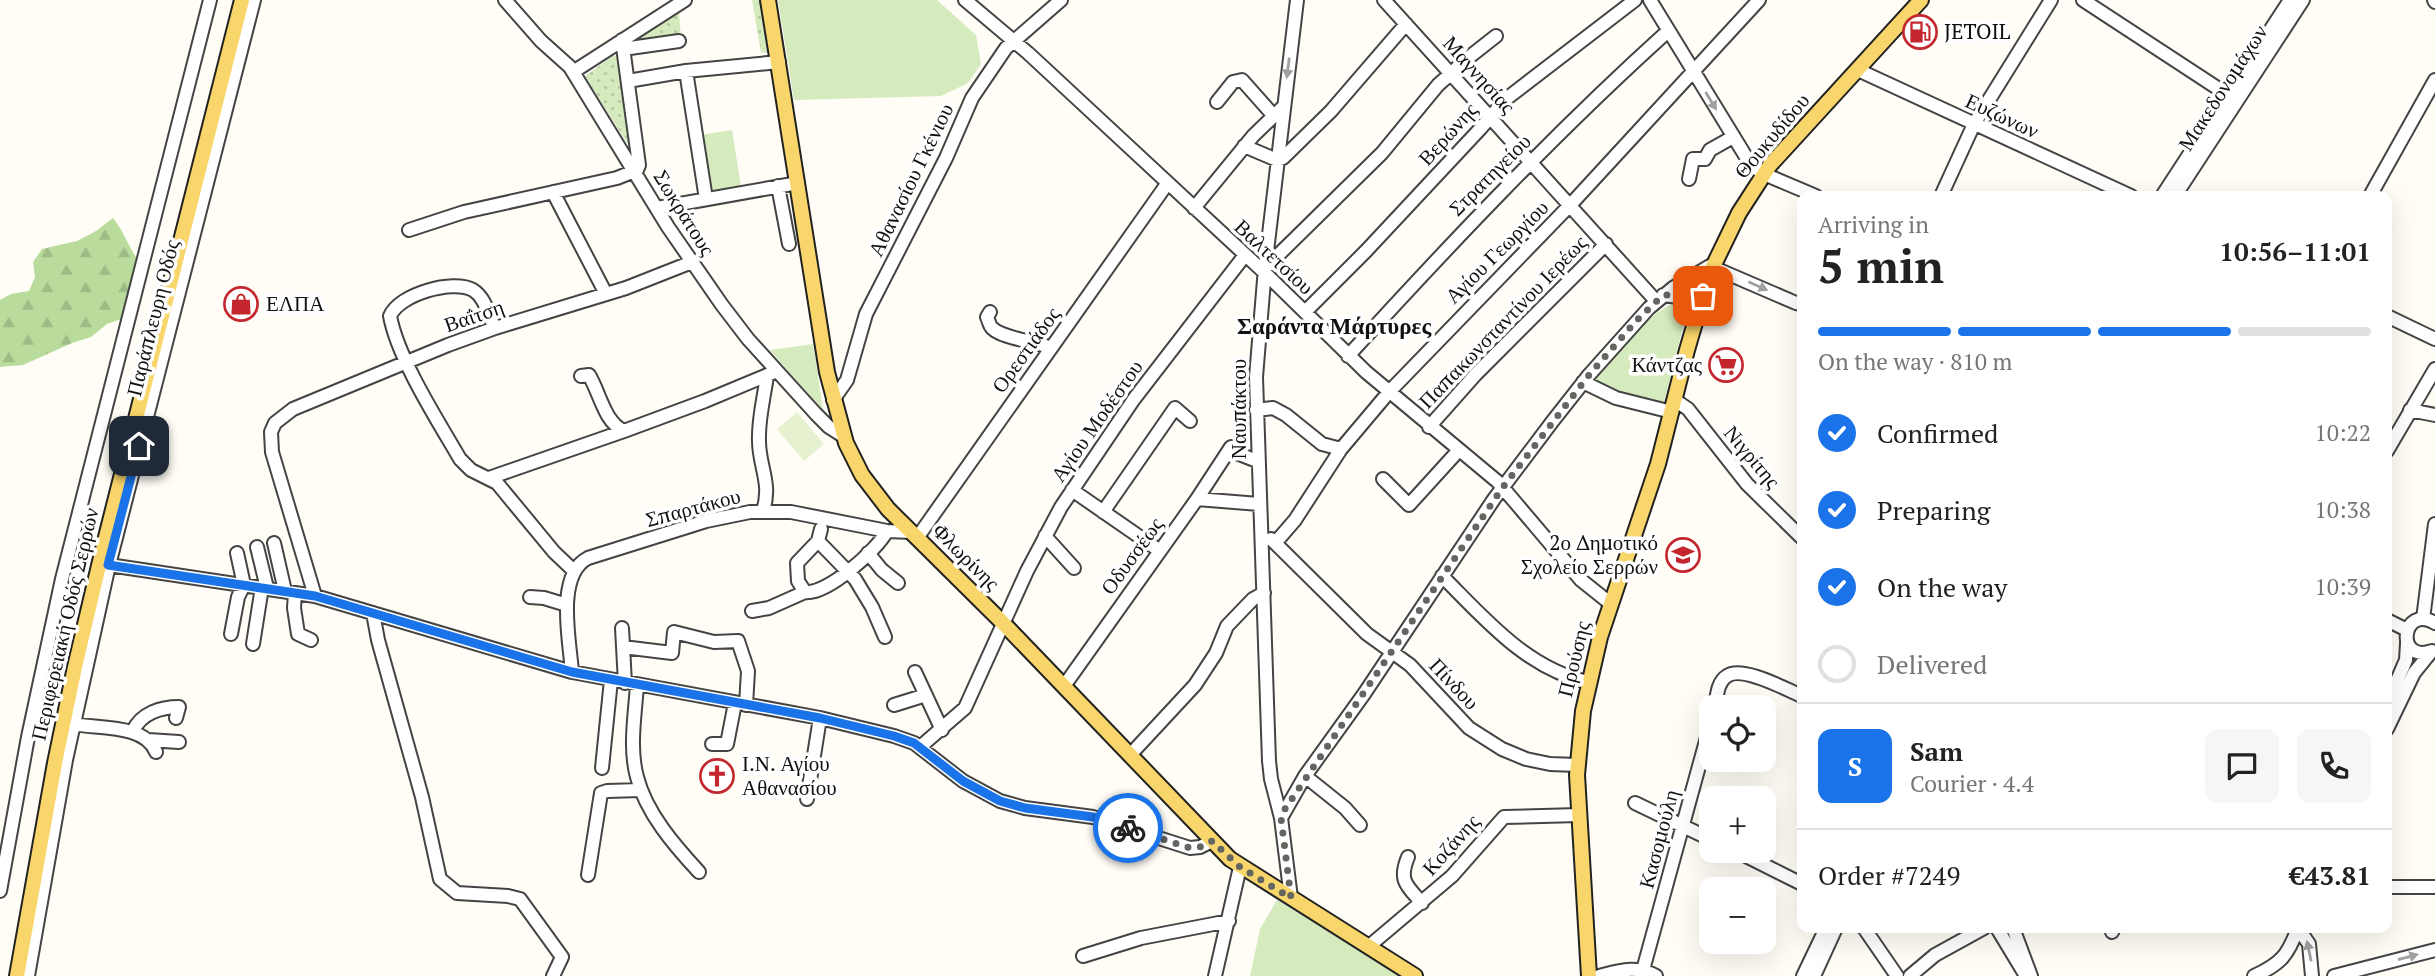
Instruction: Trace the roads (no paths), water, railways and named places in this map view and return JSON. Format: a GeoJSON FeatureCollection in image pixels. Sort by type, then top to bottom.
{"type":"FeatureCollection","features":[{"type":"Feature","properties":{"kind":"main road","name":"Περιφερειακή Οδός Σερρών"},"geometry":{"type":"LineString","coordinates":[[17,976],[55,764],[86,618],[242,0]]}},
{"type":"Feature","properties":{"kind":"main road","name":"Φλωρίνης"},"geometry":{"type":"LineString","coordinates":[[768,0],[833,400],[852,458],[868,484],[914,535],[1240,867],[1415,976]]}},
{"type":"Feature","properties":{"kind":"main road","name":"Θουκυδίδου"},"geometry":{"type":"LineString","coordinates":[[1684,363],[1713,267],[1734,223],[1764,174],[1921,0]]}},
{"type":"Feature","properties":{"kind":"main road","name":"Προύσης"},"geometry":{"type":"LineString","coordinates":[[1589,976],[1577,765],[1588,682],[1658,464],[1684,363]]}},
{"type":"Feature","properties":{"kind":"street","name":"Παράπλευρη Οδός"},"geometry":{"type":"LineString","coordinates":[[0,891],[27,737],[62,579],[210,0]]}},
{"type":"Feature","properties":{"kind":"street","name":"Παράπλευρη Οδός"},"geometry":{"type":"LineString","coordinates":[[28,976],[73,724],[108,565],[254,0]]}},
{"type":"Feature","properties":{"kind":"street","name":"Σωκράτους"},"geometry":{"type":"LineString","coordinates":[[505,0],[573,72],[692,262],[772,373],[829,427],[843,436]]}},
{"type":"Feature","properties":{"kind":"street"},"geometry":{"type":"LineString","coordinates":[[573,72],[622,45],[685,0]]}},
{"type":"Feature","properties":{"kind":"street","name":"Βαλτετσίου"},"geometry":{"type":"LineString","coordinates":[[965,0],[1014,41],[1167,184],[1265,270],[1348,356],[1503,487],[1576,575],[1611,604]]}},
{"type":"Feature","properties":{"kind":"street","name":"Αθανασίου Γκένιου"},"geometry":{"type":"LineString","coordinates":[[833,400],[847,380],[866,314],[934,184],[972,98],[989,71],[1014,41],[1061,0]]}},
{"type":"Feature","properties":{"kind":"street","name":"Ναυπάκτου"},"geometry":{"type":"LineString","coordinates":[[1291,898],[1281,818],[1272,786],[1269,761],[1256,377],[1277,160],[1278,111],[1297,0]]}},
{"type":"Feature","properties":{"kind":"street","name":"Μαγνησίας"},"geometry":{"type":"LineString","coordinates":[[1384,0],[1606,244],[1660,298],[1686,298],[1698,311]]}},
{"type":"Feature","properties":{"kind":"street","name":"Βερώνης"},"geometry":{"type":"LineString","coordinates":[[1305,313],[1366,251],[1509,95],[1636,0]]}},
{"type":"Feature","properties":{"kind":"street"},"geometry":{"type":"LineString","coordinates":[[1650,0],[1751,165],[1764,174],[1804,191]]}},
{"type":"Feature","properties":{"kind":"street","name":"Αγίου Γεωργίου"},"geometry":{"type":"LineString","coordinates":[[1276,542],[1295,520],[1341,449],[1389,392],[1571,205],[1759,0]]}},
{"type":"Feature","properties":{"kind":"street"},"geometry":{"type":"LineString","coordinates":[[1943,191],[1974,124],[2051,0]]}},
{"type":"Feature","properties":{"kind":"street"},"geometry":{"type":"LineString","coordinates":[[2083,0],[2228,95]]}},
{"type":"Feature","properties":{"kind":"street","name":"Μακεδονομάχων"},"geometry":{"type":"LineString","coordinates":[[2165,191],[2290,0]]}},
{"type":"Feature","properties":{"kind":"street","name":"Μακεδονομάχων"},"geometry":{"type":"LineString","coordinates":[[2178,191],[2303,0]]}},
{"type":"Feature","properties":{"kind":"street"},"geometry":{"type":"LineString","coordinates":[[1244,146],[1277,160],[1288,155],[1324,119],[1406,23]]}},
{"type":"Feature","properties":{"kind":"street","name":"Στρατηγείου"},"geometry":{"type":"LineString","coordinates":[[1348,356],[1460,233],[1619,75],[1668,31]]}},
{"type":"Feature","properties":{"kind":"street"},"geometry":{"type":"LineString","coordinates":[[1265,270],[1382,153],[1451,72],[1496,36]]}},
{"type":"Feature","properties":{"kind":"street"},"geometry":{"type":"LineString","coordinates":[[622,45],[679,41]]}},
{"type":"Feature","properties":{"kind":"street"},"geometry":{"type":"LineString","coordinates":[[409,230],[464,212],[617,178],[635,171],[639,165],[622,45]]}},
{"type":"Feature","properties":{"kind":"street"},"geometry":{"type":"LineString","coordinates":[[628,81],[686,71],[779,62]]}},
{"type":"Feature","properties":{"kind":"street","name":"Ευζώνων"},"geometry":{"type":"LineString","coordinates":[[1858,70],[2120,191]]}},
{"type":"Feature","properties":{"kind":"street"},"geometry":{"type":"LineString","coordinates":[[686,71],[706,199]]}},
{"type":"Feature","properties":{"kind":"street"},"geometry":{"type":"LineString","coordinates":[[1194,208],[1244,146],[1278,111],[1242,80],[1233,82],[1217,102]]}},
{"type":"Feature","properties":{"kind":"street"},"geometry":{"type":"LineString","coordinates":[[2373,191],[2435,80]]}},
{"type":"Feature","properties":{"kind":"street"},"geometry":{"type":"LineString","coordinates":[[1689,179],[1693,159],[1705,159],[1710,150],[1733,137]]}},
{"type":"Feature","properties":{"kind":"street"},"geometry":{"type":"LineString","coordinates":[[657,208],[798,183]]}},
{"type":"Feature","properties":{"kind":"street","name":"Ορεστιάδος"},"geometry":{"type":"LineString","coordinates":[[914,535],[1167,184]]}},
{"type":"Feature","properties":{"kind":"street"},"geometry":{"type":"LineString","coordinates":[[778,186],[789,244]]}},
{"type":"Feature","properties":{"kind":"street"},"geometry":{"type":"LineString","coordinates":[[553,192],[606,294]]}},
{"type":"Feature","properties":{"kind":"street","name":"Παπακωνσταντίνου Ιερέως"},"geometry":{"type":"LineString","coordinates":[[1429,426],[1476,374],[1606,244]]}},
{"type":"Feature","properties":{"kind":"street","name":"Αγίου Μοδέστου"},"geometry":{"type":"LineString","coordinates":[[920,747],[958,716],[967,704],[1045,536],[1072,490],[1134,399],[1245,255]]}},
{"type":"Feature","properties":{"kind":"street","name":"Βαΐτση"},"geometry":{"type":"LineString","coordinates":[[315,596],[272,452],[271,432],[275,423],[293,409],[495,328],[606,294],[692,262]]}},
{"type":"Feature","properties":{"kind":"street"},"geometry":{"type":"LineString","coordinates":[[1281,818],[1305,776],[1503,487],[1583,382],[1660,298],[1707,267],[1713,267],[1797,303]]}},
{"type":"Feature","properties":{"kind":"street"},"geometry":{"type":"LineString","coordinates":[[495,328],[485,303],[473,290],[456,286],[417,294],[396,307],[390,316],[407,362],[463,463],[502,488],[554,552],[574,571],[568,590],[567,606],[572,672]]}},
{"type":"Feature","properties":{"kind":"street"},"geometry":{"type":"LineString","coordinates":[[990,312],[987,317],[992,328],[1051,348]]}},
{"type":"Feature","properties":{"kind":"street"},"geometry":{"type":"LineString","coordinates":[[2392,318],[2435,340]]}},
{"type":"Feature","properties":{"kind":"street"},"geometry":{"type":"LineString","coordinates":[[2392,442],[2435,369]]}},
{"type":"Feature","properties":{"kind":"street"},"geometry":{"type":"LineString","coordinates":[[489,478],[705,401],[772,373]]}},
{"type":"Feature","properties":{"kind":"street"},"geometry":{"type":"LineString","coordinates":[[763,511],[767,498],[767,483],[758,443],[772,373]]}},
{"type":"Feature","properties":{"kind":"street"},"geometry":{"type":"LineString","coordinates":[[581,376],[589,375],[606,413],[616,426],[624,431]]}},
{"type":"Feature","properties":{"kind":"street"},"geometry":{"type":"LineString","coordinates":[[1583,382],[1616,398],[1673,406]]}},
{"type":"Feature","properties":{"kind":"street","name":"Νιγρίτης"},"geometry":{"type":"LineString","coordinates":[[1673,406],[1688,409],[1747,484],[1797,533]]}},
{"type":"Feature","properties":{"kind":"street"},"geometry":{"type":"LineString","coordinates":[[1103,512],[1175,408],[1190,421]]}},
{"type":"Feature","properties":{"kind":"street"},"geometry":{"type":"LineString","coordinates":[[1256,410],[1273,408],[1322,444],[1341,449]]}},
{"type":"Feature","properties":{"kind":"street"},"geometry":{"type":"LineString","coordinates":[[2410,410],[2435,415]]}},
{"type":"Feature","properties":{"kind":"street","name":"Οδυσσέως"},"geometry":{"type":"LineString","coordinates":[[1064,686],[1230,448],[1257,461]]}},
{"type":"Feature","properties":{"kind":"street"},"geometry":{"type":"LineString","coordinates":[[1383,479],[1409,505],[1459,450]]}},
{"type":"Feature","properties":{"kind":"street"},"geometry":{"type":"LineString","coordinates":[[1072,490],[1160,551]]}},
{"type":"Feature","properties":{"kind":"street"},"geometry":{"type":"LineString","coordinates":[[1196,499],[1259,503]]}},
{"type":"Feature","properties":{"kind":"street","name":"Σπαρτάκου"},"geometry":{"type":"LineString","coordinates":[[574,571],[582,561],[609,551],[723,517],[763,511],[791,512],[914,535]]}},
{"type":"Feature","properties":{"kind":"street"},"geometry":{"type":"LineString","coordinates":[[791,512],[820,535],[866,597],[885,637]]}},
{"type":"Feature","properties":{"kind":"street"},"geometry":{"type":"LineString","coordinates":[[805,592],[798,581],[797,563],[820,535],[851,524]]}},
{"type":"Feature","properties":{"kind":"street"},"geometry":{"type":"LineString","coordinates":[[2392,692],[2406,660],[2407,636],[2412,623],[2429,621],[2435,524]]}},
{"type":"Feature","properties":{"kind":"street"},"geometry":{"type":"LineString","coordinates":[[752,611],[769,608],[805,592],[821,589],[868,553],[887,531]]}},
{"type":"Feature","properties":{"kind":"street"},"geometry":{"type":"LineString","coordinates":[[1045,536],[1074,568]]}},
{"type":"Feature","properties":{"kind":"street","name":"Πίνδου"},"geometry":{"type":"LineString","coordinates":[[1261,536],[1276,542],[1367,634],[1410,665],[1457,717],[1476,733],[1510,753],[1533,762],[1577,765]]}},
{"type":"Feature","properties":{"kind":"street"},"geometry":{"type":"LineString","coordinates":[[274,543],[290,592],[298,634],[311,640]]}},
{"type":"Feature","properties":{"kind":"street"},"geometry":{"type":"LineString","coordinates":[[253,644],[258,601],[264,587],[257,547]]}},
{"type":"Feature","properties":{"kind":"street"},"geometry":{"type":"LineString","coordinates":[[868,553],[882,570],[898,583]]}},
{"type":"Feature","properties":{"kind":"street"},"geometry":{"type":"LineString","coordinates":[[231,634],[237,597],[244,585],[237,554]]}},
{"type":"Feature","properties":{"kind":"street"},"geometry":{"type":"LineString","coordinates":[[108,565],[315,596],[572,672],[820,718],[894,736],[920,747],[963,781],[1008,803],[1093,817],[1190,848],[1212,841]]}},
{"type":"Feature","properties":{"kind":"street"},"geometry":{"type":"LineString","coordinates":[[1442,576],[1524,652],[1552,670],[1588,682]]}},
{"type":"Feature","properties":{"kind":"street"},"geometry":{"type":"LineString","coordinates":[[1130,755],[1195,685],[1216,653],[1227,626],[1254,599],[1264,593]]}},
{"type":"Feature","properties":{"kind":"street"},"geometry":{"type":"LineString","coordinates":[[530,597],[544,598],[567,606]]}},
{"type":"Feature","properties":{"kind":"street"},"geometry":{"type":"LineString","coordinates":[[236,608],[258,601]]}},
{"type":"Feature","properties":{"kind":"street"},"geometry":{"type":"LineString","coordinates":[[373,613],[432,836],[438,875],[445,885],[457,893],[508,896],[523,901],[562,957],[553,976]]}},
{"type":"Feature","properties":{"kind":"street"},"geometry":{"type":"LineString","coordinates":[[2392,624],[2407,636],[2416,652],[2433,651]]}},
{"type":"Feature","properties":{"kind":"street"},"geometry":{"type":"LineString","coordinates":[[622,628],[631,684],[636,776],[664,831],[699,872]]}},
{"type":"Feature","properties":{"kind":"street"},"geometry":{"type":"LineString","coordinates":[[623,647],[672,653],[674,632],[714,642],[738,641],[748,671],[741,704],[727,744],[712,744]]}},
{"type":"Feature","properties":{"kind":"street"},"geometry":{"type":"LineString","coordinates":[[2392,718],[2413,673],[2433,651]]}},
{"type":"Feature","properties":{"kind":"street"},"geometry":{"type":"LineString","coordinates":[[915,672],[942,730]]}},
{"type":"Feature","properties":{"kind":"street"},"geometry":{"type":"LineString","coordinates":[[1718,695],[1722,681],[1731,674],[1744,673],[1797,694]]}},
{"type":"Feature","properties":{"kind":"street"},"geometry":{"type":"LineString","coordinates":[[602,768],[611,680]]}},
{"type":"Feature","properties":{"kind":"street"},"geometry":{"type":"LineString","coordinates":[[894,705],[926,695]]}},
{"type":"Feature","properties":{"kind":"street"},"geometry":{"type":"LineString","coordinates":[[134,729],[156,709],[179,707],[176,718]]}},
{"type":"Feature","properties":{"kind":"street"},"geometry":{"type":"LineString","coordinates":[[807,799],[820,718]]}},
{"type":"Feature","properties":{"kind":"street"},"geometry":{"type":"LineString","coordinates":[[73,724],[134,729],[179,742]]}},
{"type":"Feature","properties":{"kind":"street"},"geometry":{"type":"LineString","coordinates":[[150,734],[156,752]]}},
{"type":"Feature","properties":{"kind":"street","name":"Κασομούλη"},"geometry":{"type":"LineString","coordinates":[[1643,970],[1699,765]]}},
{"type":"Feature","properties":{"kind":"street"},"geometry":{"type":"LineString","coordinates":[[1305,776],[1345,808],[1360,825]]}},
{"type":"Feature","properties":{"kind":"street"},"geometry":{"type":"LineString","coordinates":[[588,874],[601,793],[641,790]]}},
{"type":"Feature","properties":{"kind":"street"},"geometry":{"type":"LineString","coordinates":[[1635,803],[1699,834]]}},
{"type":"Feature","properties":{"kind":"street","name":"Κοζάνης"},"geometry":{"type":"LineString","coordinates":[[1368,947],[1423,903],[1468,860],[1505,816],[1579,815]]}},
{"type":"Feature","properties":{"kind":"street"},"geometry":{"type":"LineString","coordinates":[[1408,858],[1403,879],[1423,903]]}},
{"type":"Feature","properties":{"kind":"street"},"geometry":{"type":"LineString","coordinates":[[1760,863],[1797,882]]}},
{"type":"Feature","properties":{"kind":"street"},"geometry":{"type":"LineString","coordinates":[[1215,976],[1240,867]]}},
{"type":"Feature","properties":{"kind":"street"},"geometry":{"type":"LineString","coordinates":[[2392,887],[2435,887]]}},
{"type":"Feature","properties":{"kind":"street"},"geometry":{"type":"LineString","coordinates":[[1083,956],[1134,940],[1229,920]]}},
{"type":"Feature","properties":{"kind":"street"},"geometry":{"type":"LineString","coordinates":[[1803,976],[1824,933]]}},
{"type":"Feature","properties":{"kind":"street"},"geometry":{"type":"LineString","coordinates":[[1814,976],[1834,933]]}},
{"type":"Feature","properties":{"kind":"street"},"geometry":{"type":"LineString","coordinates":[[1867,933],[1897,976]]}},
{"type":"Feature","properties":{"kind":"street"},"geometry":{"type":"LineString","coordinates":[[1909,976],[1935,955],[1975,933]]}},
{"type":"Feature","properties":{"kind":"street"},"geometry":{"type":"LineString","coordinates":[[2000,933],[2024,974]]}},
{"type":"Feature","properties":{"kind":"street"},"geometry":{"type":"LineString","coordinates":[[2014,933],[2024,974]]}},
{"type":"Feature","properties":{"kind":"street"},"geometry":{"type":"LineString","coordinates":[[2254,976],[2274,971],[2288,952],[2296,933]]}},
{"type":"Feature","properties":{"kind":"street"},"geometry":{"type":"LineString","coordinates":[[2301,933],[2309,944],[2312,976]]}},
{"type":"Feature","properties":{"kind":"street"},"geometry":{"type":"LineString","coordinates":[[2334,976],[2435,950]]}},
{"type":"Feature","properties":{"kind":"street"},"geometry":{"type":"LineString","coordinates":[[1600,976],[1629,969],[1643,970],[1656,976]]}},
{"type":"Feature","properties":{"kind":"place","name":"JETOIL"},"geometry":{"type":"Point","coordinates":[1920,32]}},
{"type":"Feature","properties":{"kind":"place","name":"ΕΛΠΑ"},"geometry":{"type":"Point","coordinates":[241,304]}},
{"type":"Feature","properties":{"kind":"place","name":"Κάντζας"},"geometry":{"type":"Point","coordinates":[1726,365]}},
{"type":"Feature","properties":{"kind":"place","name":"2ο Δημοτικό Σχολείο Σερρών"},"geometry":{"type":"Point","coordinates":[1683,555]}},
{"type":"Feature","properties":{"kind":"place","name":"Ι.Ν. Αγίου Αθανασίου"},"geometry":{"type":"Point","coordinates":[717,776]}},
{"type":"Feature","properties":{"kind":"district","name":"Σαράντα Μάρτυρες"},"geometry":{"type":"Point","coordinates":[1334,326]}}]}
